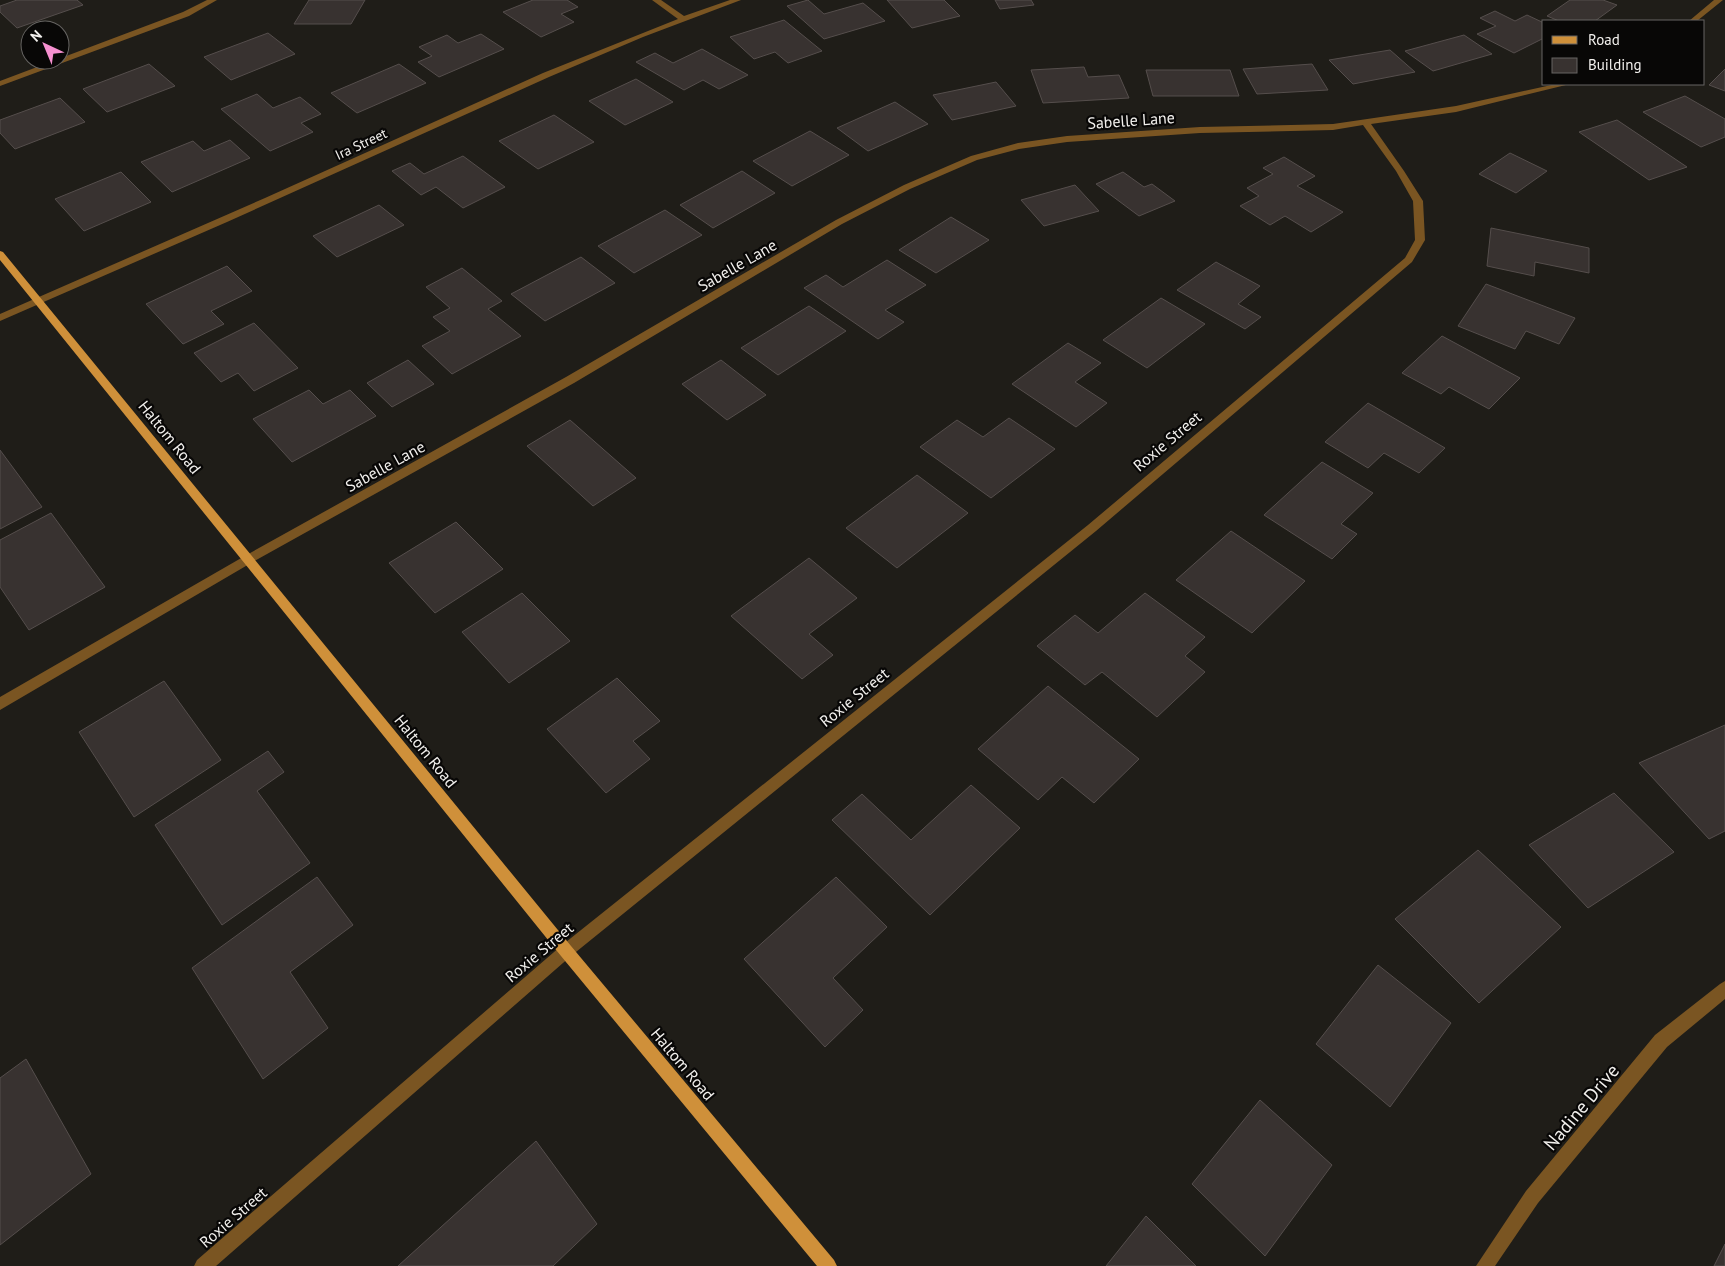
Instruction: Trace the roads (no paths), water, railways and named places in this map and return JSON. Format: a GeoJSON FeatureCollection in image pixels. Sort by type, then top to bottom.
{"type":"FeatureCollection","features":[{"type":"Feature","properties":{"kind":"main road","name":"Haltom Road"},"geometry":{"type":"LineString","coordinates":[[0,254],[566,951],[828,1266]]}},
{"type":"Feature","properties":{"kind":"street"},"geometry":{"type":"LineString","coordinates":[[0,84],[186,14],[213,0]]}},
{"type":"Feature","properties":{"kind":"street"},"geometry":{"type":"LineString","coordinates":[[656,0],[682,18]]}},
{"type":"Feature","properties":{"kind":"street","name":"Ira Street"},"geometry":{"type":"LineString","coordinates":[[0,318],[279,196],[581,58],[682,18],[737,0]]}},
{"type":"Feature","properties":{"kind":"street"},"geometry":{"type":"LineString","coordinates":[[1694,20],[1719,0]]}},
{"type":"Feature","properties":{"kind":"street","name":"Sabelle Lane"},"geometry":{"type":"LineString","coordinates":[[0,704],[247,560],[570,380],[839,222],[907,187],[974,158],[1018,146],[1066,139],[1200,130],[1332,127],[1456,109],[1562,85]]}},
{"type":"Feature","properties":{"kind":"street","name":"Roxie Street"},"geometry":{"type":"LineString","coordinates":[[203,1266],[566,951],[1092,528],[1409,260],[1420,240],[1418,201],[1400,171],[1365,122]]}},
{"type":"Feature","properties":{"kind":"street","name":"Nadine Drive"},"geometry":{"type":"LineString","coordinates":[[1485,1266],[1532,1197],[1661,1041],[1725,989]]}}]}
